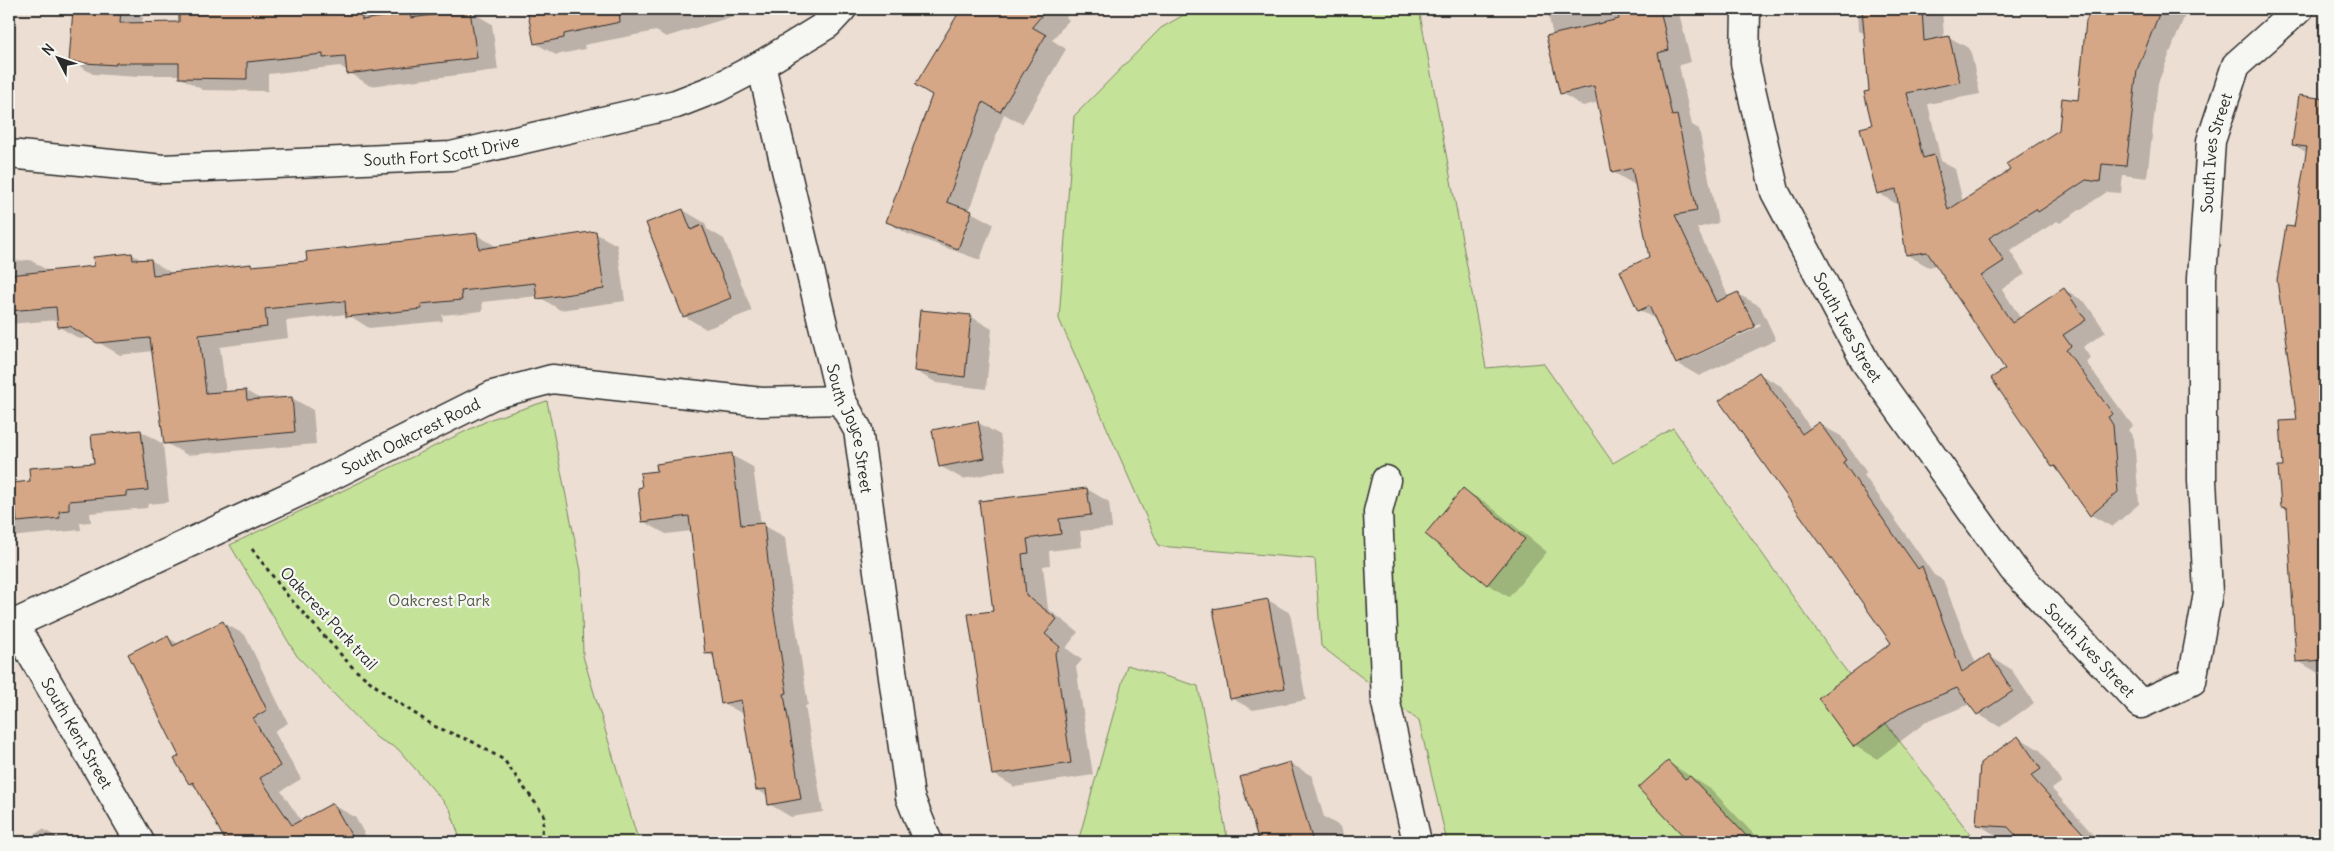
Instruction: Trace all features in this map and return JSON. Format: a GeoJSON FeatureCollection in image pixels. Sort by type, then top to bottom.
{"type":"FeatureCollection","features":[{"type":"Feature","properties":{"kind":"street","name":"South Fort Scott Drive"},"geometry":{"type":"LineString","coordinates":[[9,154],[163,169],[451,156],[676,104],[717,88],[761,66],[828,24],[842,9]]}},
{"type":"Feature","properties":{"kind":"street","name":"South Ives Street"},"geometry":{"type":"LineString","coordinates":[[1746,9],[1745,63],[1775,192],[1866,363],[2013,569],[2141,704],[2192,681],[2208,593],[2202,480],[2202,278],[2211,141],[2236,65],[2299,9]]}},
{"type":"Feature","properties":{"kind":"street","name":"South Joyce Street"},"geometry":{"type":"LineString","coordinates":[[761,66],[842,400],[858,430],[910,797],[928,842]]}},
{"type":"Feature","properties":{"kind":"street","name":"South Oakcrest Road"},"geometry":{"type":"LineString","coordinates":[[11,624],[299,492],[493,395],[552,379],[762,402],[842,400]]}},
{"type":"Feature","properties":{"kind":"street"},"geometry":{"type":"LineString","coordinates":[[1386,480],[1378,512],[1386,702],[1417,842]]}},
{"type":"Feature","properties":{"kind":"street","name":"South Kent Street"},"geometry":{"type":"LineString","coordinates":[[11,624],[140,842]]}},
{"type":"Feature","properties":{"kind":"path","name":"Oakcrest Park trail"},"geometry":{"type":"LineString","coordinates":[[250,545],[287,595],[354,669],[391,698],[434,726],[473,742],[504,760],[544,815],[541,842]]}},
{"type":"Feature","properties":{"kind":"green space"},"geometry":{"type":"Polygon","coordinates":[[[1194,9],[1419,9],[1486,368],[1543,363],[1613,463],[1673,428],[1835,656],[1976,842],[1447,842],[1419,721],[1321,646],[1315,559],[1159,546],[1059,319],[1074,116],[1161,28],[1194,9]]]}},
{"type":"Feature","properties":{"kind":"green space","name":"Oakcrest Park"},"geometry":{"type":"Polygon","coordinates":[[[547,401],[581,571],[583,656],[636,833],[642,842],[461,842],[450,809],[398,749],[377,738],[297,656],[230,545],[491,419],[547,401]]]}},
{"type":"Feature","properties":{"kind":"green space"},"geometry":{"type":"Polygon","coordinates":[[[1127,665],[1198,686],[1228,842],[1078,842],[1127,665]]]}},
{"type":"Feature","properties":{"kind":"building"},"geometry":{"type":"Polygon","coordinates":[[[73,9],[121,9],[120,23],[179,22],[179,9],[361,9],[362,20],[410,13],[411,18],[470,10],[477,58],[347,74],[345,56],[323,58],[323,54],[247,62],[247,79],[179,78],[179,63],[116,63],[116,65],[69,62],[73,9]]]}},
{"type":"Feature","properties":{"kind":"building"},"geometry":{"type":"Polygon","coordinates":[[[527,9],[619,9],[620,22],[564,34],[564,38],[534,44],[527,9]]]}},
{"type":"Feature","properties":{"kind":"building"},"geometry":{"type":"Polygon","coordinates":[[[961,9],[1047,9],[1032,27],[1046,35],[1000,112],[983,102],[947,202],[972,211],[958,249],[886,222],[932,95],[915,85],[961,9]]]}},
{"type":"Feature","properties":{"kind":"building"},"geometry":{"type":"Polygon","coordinates":[[[1617,9],[1660,9],[1669,50],[1658,53],[1672,116],[1677,115],[1697,211],[1675,215],[1716,302],[1738,292],[1755,327],[1676,364],[1649,306],[1638,311],[1620,271],[1649,257],[1632,168],[1612,173],[1594,86],[1560,94],[1546,36],[1619,19],[1617,9]]]}},
{"type":"Feature","properties":{"kind":"building"},"geometry":{"type":"Polygon","coordinates":[[[1862,9],[1922,9],[1924,41],[1949,36],[1960,82],[1907,93],[1923,158],[1934,155],[1948,210],[2010,170],[2006,164],[2059,130],[2062,98],[2078,100],[2086,21],[2091,9],[2161,9],[2137,70],[2126,166],[2102,164],[2100,182],[2086,180],[2038,212],[2036,209],[1989,238],[2004,261],[1981,276],[2012,323],[2064,288],[2086,320],[2063,335],[2071,346],[2066,350],[2113,414],[2108,417],[2113,425],[2118,492],[2090,516],[2055,466],[2052,467],[1991,378],[2005,369],[1927,252],[1906,255],[1896,189],[1877,194],[1860,128],[1872,125],[1864,92],[1869,91],[1862,9]]]}},
{"type":"Feature","properties":{"kind":"building"},"geometry":{"type":"Polygon","coordinates":[[[2299,95],[2325,99],[2325,660],[2296,662],[2287,508],[2281,507],[2278,467],[2283,467],[2280,421],[2297,420],[2277,280],[2286,226],[2294,227],[2307,147],[2292,145],[2299,95]]]}},
{"type":"Feature","properties":{"kind":"building"},"geometry":{"type":"Polygon","coordinates":[[[683,209],[691,230],[702,225],[731,298],[683,317],[646,223],[683,209]]]}},
{"type":"Feature","properties":{"kind":"building"},"geometry":{"type":"Polygon","coordinates":[[[596,231],[604,289],[537,299],[535,283],[461,291],[462,300],[421,304],[422,309],[346,317],[345,301],[265,309],[267,327],[199,335],[206,393],[246,390],[247,400],[292,397],[295,432],[164,444],[150,338],[97,343],[70,326],[58,327],[56,307],[9,311],[9,275],[94,266],[93,257],[132,253],[133,260],[151,259],[153,275],[251,264],[251,266],[307,261],[306,252],[477,233],[479,249],[596,231]]]}},
{"type":"Feature","properties":{"kind":"building"},"geometry":{"type":"Polygon","coordinates":[[[920,310],[971,315],[965,377],[914,371],[920,310]]]}},
{"type":"Feature","properties":{"kind":"building"},"geometry":{"type":"Polygon","coordinates":[[[1759,372],[1802,434],[1819,422],[1846,460],[1843,462],[1918,569],[1922,566],[1962,672],[1989,654],[2013,691],[1977,715],[1957,688],[1904,710],[1854,747],[1818,698],[1891,643],[1719,401],[1759,372]]]}},
{"type":"Feature","properties":{"kind":"building"},"geometry":{"type":"Polygon","coordinates":[[[978,421],[985,458],[939,467],[932,430],[978,421]]]}},
{"type":"Feature","properties":{"kind":"building"},"geometry":{"type":"Polygon","coordinates":[[[141,430],[148,490],[126,492],[126,496],[69,501],[69,510],[59,511],[60,518],[17,522],[13,483],[30,481],[29,468],[94,463],[91,435],[141,430]]]}},
{"type":"Feature","properties":{"kind":"building"},"geometry":{"type":"Polygon","coordinates":[[[732,453],[741,525],[764,523],[772,600],[787,693],[784,694],[801,799],[768,805],[766,789],[756,790],[741,700],[721,704],[713,653],[705,654],[689,516],[642,522],[638,488],[642,487],[640,473],[657,471],[656,464],[732,453]]]}},
{"type":"Feature","properties":{"kind":"building"},"geometry":{"type":"Polygon","coordinates":[[[1087,488],[1091,515],[1059,519],[1061,534],[1027,539],[1029,553],[1022,554],[1026,595],[1057,619],[1045,634],[1060,647],[1055,654],[1071,763],[992,775],[968,614],[993,611],[979,501],[1087,488]]]}},
{"type":"Feature","properties":{"kind":"building"},"geometry":{"type":"Polygon","coordinates":[[[1463,488],[1525,539],[1487,585],[1425,534],[1463,488]]]}},
{"type":"Feature","properties":{"kind":"building"},"geometry":{"type":"Polygon","coordinates":[[[1268,599],[1285,688],[1230,699],[1213,609],[1268,599]]]}},
{"type":"Feature","properties":{"kind":"building"},"geometry":{"type":"Polygon","coordinates":[[[223,621],[267,710],[253,718],[280,766],[260,778],[292,825],[333,803],[355,842],[226,842],[193,782],[189,784],[174,759],[179,756],[128,654],[153,641],[155,643],[168,636],[173,646],[223,621]]]}},
{"type":"Feature","properties":{"kind":"building"},"geometry":{"type":"Polygon","coordinates":[[[2018,736],[2041,769],[2031,776],[2091,842],[2022,842],[2008,827],[1976,825],[1980,763],[2018,736]]]}},
{"type":"Feature","properties":{"kind":"building"},"geometry":{"type":"Polygon","coordinates":[[[1668,761],[1685,779],[1690,776],[1752,842],[1689,842],[1638,788],[1668,761]]]}},
{"type":"Feature","properties":{"kind":"building"},"geometry":{"type":"Polygon","coordinates":[[[1290,762],[1313,842],[1259,842],[1240,777],[1290,762]]]}}]}
